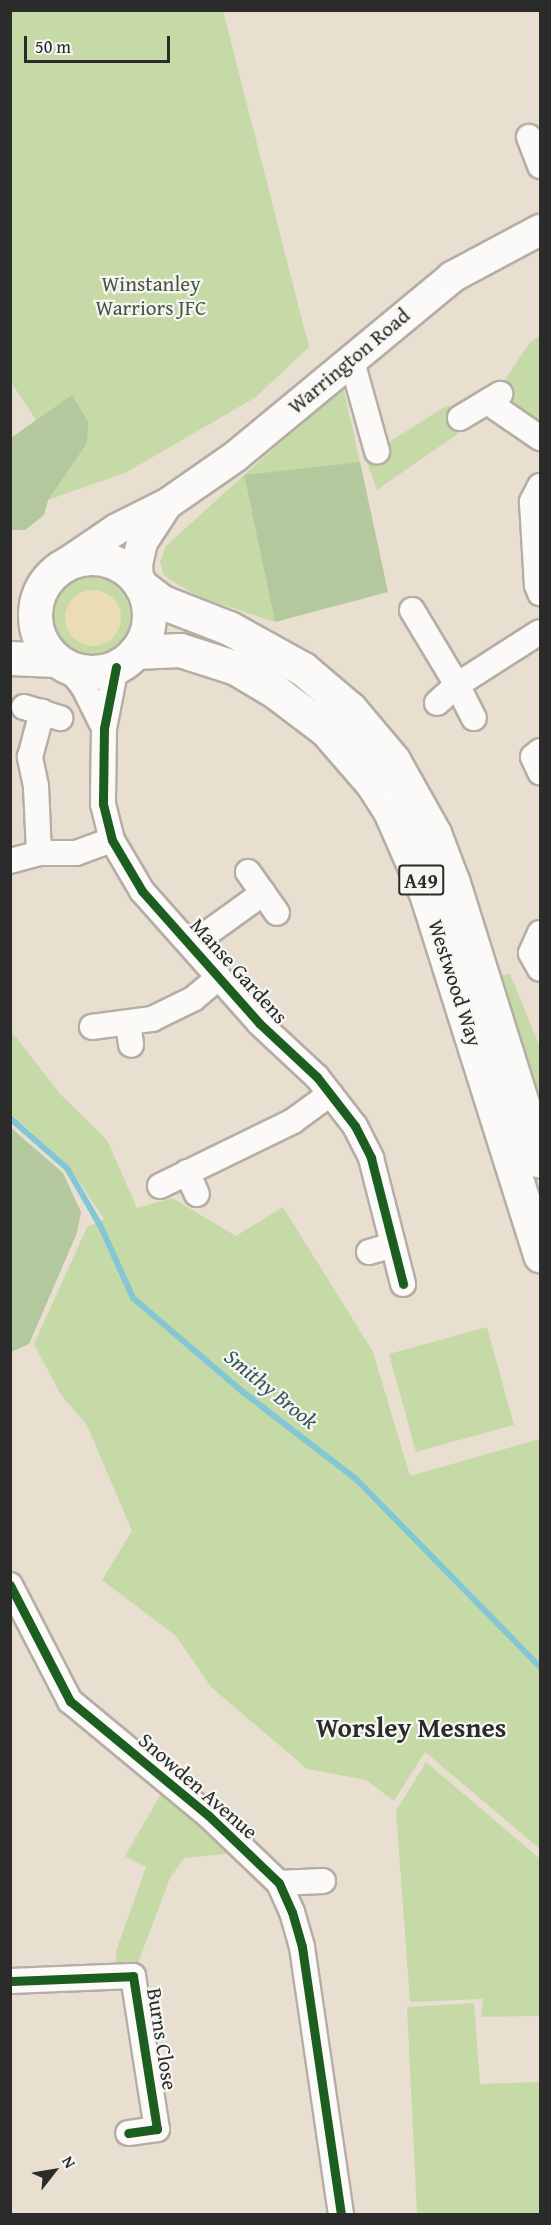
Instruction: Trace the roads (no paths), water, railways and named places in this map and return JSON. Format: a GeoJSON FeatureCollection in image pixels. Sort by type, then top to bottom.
{"type":"FeatureCollection","features":[{"type":"Feature","properties":{"kind":"highway","name":"A49"},"geometry":{"type":"LineString","coordinates":[[67,563],[99,558],[121,567],[139,584]]}},
{"type":"Feature","properties":{"kind":"highway"},"geometry":{"type":"LineString","coordinates":[[10,602],[42,586],[67,563]]}},
{"type":"Feature","properties":{"kind":"highway"},"geometry":{"type":"LineString","coordinates":[[125,660],[149,620],[139,584]]}},
{"type":"Feature","properties":{"kind":"highway","name":"Westwood Way"},"geometry":{"type":"LineString","coordinates":[[139,584],[162,602],[230,628],[303,669],[350,709],[393,760],[434,833],[453,883],[540,1161]]}},
{"type":"Feature","properties":{"kind":"highway"},"geometry":{"type":"LineString","coordinates":[[42,586],[34,617],[45,648],[62,663]]}},
{"type":"Feature","properties":{"kind":"highway","name":"Westwood Way"},"geometry":{"type":"LineString","coordinates":[[125,660],[180,650],[236,668],[276,692],[326,730],[372,783],[390,811],[426,894],[540,1255]]}},
{"type":"Feature","properties":{"kind":"highway","name":"A49"},"geometry":{"type":"LineString","coordinates":[[10,658],[62,663],[92,672],[125,660]]}},
{"type":"Feature","properties":{"kind":"main road","name":"Warrington Road"},"geometry":{"type":"LineString","coordinates":[[67,563],[117,530],[167,504],[236,456],[351,358],[452,277],[540,230]]}},
{"type":"Feature","properties":{"kind":"main road","name":"Warrington Road"},"geometry":{"type":"LineString","coordinates":[[139,584],[142,542],[167,504]]}},
{"type":"Feature","properties":{"kind":"street"},"geometry":{"type":"LineString","coordinates":[[529,137],[540,166]]}},
{"type":"Feature","properties":{"kind":"street"},"geometry":{"type":"LineString","coordinates":[[351,358],[376,452]]}},
{"type":"Feature","properties":{"kind":"street"},"geometry":{"type":"LineString","coordinates":[[460,418],[496,398],[540,438]]}},
{"type":"Feature","properties":{"kind":"street"},"geometry":{"type":"LineString","coordinates":[[540,486],[532,502],[537,585],[540,593]]}},
{"type":"Feature","properties":{"kind":"street"},"geometry":{"type":"LineString","coordinates":[[412,609],[474,718]]}},
{"type":"Feature","properties":{"kind":"street"},"geometry":{"type":"LineString","coordinates":[[436,703],[457,685],[540,632]]}},
{"type":"Feature","properties":{"kind":"street","name":"Manse Gardens"},"geometry":{"type":"LineString","coordinates":[[125,660],[104,728],[103,804],[112,840],[142,891],[219,977],[330,1094],[364,1141],[403,1284]]}},
{"type":"Feature","properties":{"kind":"street","name":"Manse Gardens"},"geometry":{"type":"LineString","coordinates":[[62,663],[83,686],[104,728]]}},
{"type":"Feature","properties":{"kind":"street"},"geometry":{"type":"LineString","coordinates":[[39,853],[36,786],[30,757],[42,712]]}},
{"type":"Feature","properties":{"kind":"street"},"geometry":{"type":"LineString","coordinates":[[540,751],[533,757],[540,772]]}},
{"type":"Feature","properties":{"kind":"street"},"geometry":{"type":"LineString","coordinates":[[10,861],[39,853],[76,853],[112,840]]}},
{"type":"Feature","properties":{"kind":"street"},"geometry":{"type":"LineString","coordinates":[[191,945],[270,903],[248,872]]}},
{"type":"Feature","properties":{"kind":"street"},"geometry":{"type":"LineString","coordinates":[[540,933],[531,953],[540,969]]}},
{"type":"Feature","properties":{"kind":"street"},"geometry":{"type":"LineString","coordinates":[[92,1027],[129,1034],[173,1011],[219,977]]}},
{"type":"Feature","properties":{"kind":"street"},"geometry":{"type":"LineString","coordinates":[[160,1186],[192,1183],[293,1121],[330,1094]]}},
{"type":"Feature","properties":{"kind":"street"},"geometry":{"type":"LineString","coordinates":[[369,1252],[393,1245]]}},
{"type":"Feature","properties":{"kind":"street","name":"Snowden Avenue"},"geometry":{"type":"LineString","coordinates":[[10,1585],[70,1701],[208,1815],[279,1884],[292,1912],[302,1947],[341,2214]]}},
{"type":"Feature","properties":{"kind":"street"},"geometry":{"type":"LineString","coordinates":[[279,1884],[323,1881]]}},
{"type":"Feature","properties":{"kind":"street","name":"Burns Close"},"geometry":{"type":"LineString","coordinates":[[10,1981],[133,1976],[157,2129],[128,2133]]}},
{"type":"Feature","properties":{"kind":"waterway","name":"Smithy Brook"},"geometry":{"type":"LineString","coordinates":[[10,1118],[67,1168],[101,1227],[133,1298],[243,1392],[356,1479],[540,1667]]}},
{"type":"Feature","properties":{"kind":"district","name":"Worsley Mesnes"},"geometry":{"type":"Point","coordinates":[411,1728]}},
{"type":"Feature","properties":{"kind":"park label","name":"Winstanley Warriors JFC"},"geometry":{"type":"Point","coordinates":[151,296]}}]}
